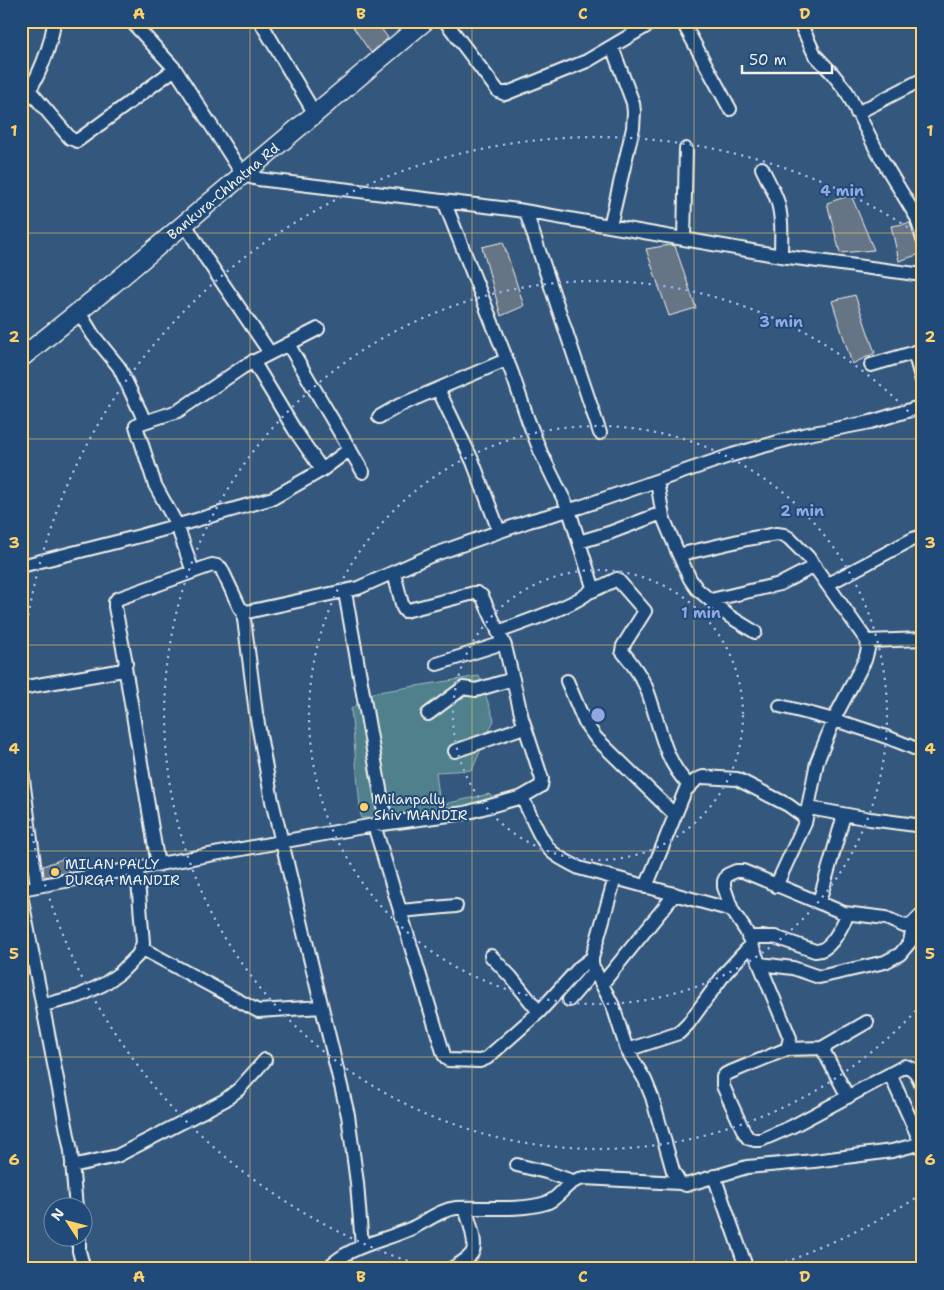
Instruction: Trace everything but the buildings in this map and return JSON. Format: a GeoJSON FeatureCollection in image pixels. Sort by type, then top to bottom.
{"type":"FeatureCollection","features":[{"type":"Feature","properties":{"kind":"highway","name":"Bankura-Chhatna Rd"},"geometry":{"type":"LineString","coordinates":[[21,358],[185,224],[425,21]]}},
{"type":"Feature","properties":{"kind":"street"},"geometry":{"type":"LineString","coordinates":[[21,101],[30,91],[53,36],[54,21]]}},
{"type":"Feature","properties":{"kind":"street"},"geometry":{"type":"LineString","coordinates":[[131,21],[175,69],[243,175],[265,181],[526,212],[781,256],[923,275]]}},
{"type":"Feature","properties":{"kind":"street"},"geometry":{"type":"LineString","coordinates":[[260,21],[315,114]]}},
{"type":"Feature","properties":{"kind":"street"},"geometry":{"type":"LineString","coordinates":[[445,21],[498,91],[505,94],[587,61],[655,21]]}},
{"type":"Feature","properties":{"kind":"street"},"geometry":{"type":"LineString","coordinates":[[682,21],[730,109]]}},
{"type":"Feature","properties":{"kind":"street"},"geometry":{"type":"LineString","coordinates":[[799,21],[815,55],[847,92],[878,153],[917,218],[923,239]]}},
{"type":"Feature","properties":{"kind":"street"},"geometry":{"type":"LineString","coordinates":[[610,226],[633,128],[634,112],[633,103],[612,47]]}},
{"type":"Feature","properties":{"kind":"street"},"geometry":{"type":"LineString","coordinates":[[30,91],[70,138],[77,141],[175,69]]}},
{"type":"Feature","properties":{"kind":"street"},"geometry":{"type":"LineString","coordinates":[[858,113],[923,79]]}},
{"type":"Feature","properties":{"kind":"street"},"geometry":{"type":"LineString","coordinates":[[684,239],[686,149]]}},
{"type":"Feature","properties":{"kind":"street"},"geometry":{"type":"LineString","coordinates":[[762,168],[779,209],[781,256]]}},
{"type":"Feature","properties":{"kind":"street"},"geometry":{"type":"LineString","coordinates":[[444,201],[541,453],[569,510],[593,587],[592,590]]}},
{"type":"Feature","properties":{"kind":"street"},"geometry":{"type":"LineString","coordinates":[[526,212],[600,433]]}},
{"type":"Feature","properties":{"kind":"street"},"geometry":{"type":"LineString","coordinates":[[185,224],[270,353]]}},
{"type":"Feature","properties":{"kind":"street"},"geometry":{"type":"LineString","coordinates":[[78,312],[93,335],[119,367],[144,422]]}},
{"type":"Feature","properties":{"kind":"street"},"geometry":{"type":"LineString","coordinates":[[194,572],[176,525],[158,492],[136,428],[137,424],[178,411],[253,361],[318,329]]}},
{"type":"Feature","properties":{"kind":"street"},"geometry":{"type":"LineString","coordinates":[[288,344],[363,472]]}},
{"type":"Feature","properties":{"kind":"street"},"geometry":{"type":"LineString","coordinates":[[871,365],[918,351],[923,384]]}},
{"type":"Feature","properties":{"kind":"street"},"geometry":{"type":"LineString","coordinates":[[379,417],[400,405],[506,360]]}},
{"type":"Feature","properties":{"kind":"street"},"geometry":{"type":"LineString","coordinates":[[253,361],[294,429],[322,470]]}},
{"type":"Feature","properties":{"kind":"street"},"geometry":{"type":"LineString","coordinates":[[438,389],[473,462],[499,531]]}},
{"type":"Feature","properties":{"kind":"street"},"geometry":{"type":"LineString","coordinates":[[243,611],[345,592],[370,584],[430,556],[499,531],[569,510],[724,458],[789,439],[860,424],[923,406]]}},
{"type":"Feature","properties":{"kind":"street"},"geometry":{"type":"LineString","coordinates":[[21,566],[132,538],[274,498],[322,470],[350,449]]}},
{"type":"Feature","properties":{"kind":"street"},"geometry":{"type":"LineString","coordinates":[[657,480],[664,523],[690,579],[697,588],[730,616],[755,632]]}},
{"type":"Feature","properties":{"kind":"street"},"geometry":{"type":"LineString","coordinates":[[579,542],[662,513]]}},
{"type":"Feature","properties":{"kind":"street"},"geometry":{"type":"LineString","coordinates":[[678,553],[682,554],[757,537],[777,534],[784,535],[793,541],[815,566],[867,641],[868,649],[865,660],[834,719],[817,762],[808,813],[801,835],[776,886]]}},
{"type":"Feature","properties":{"kind":"street"},"geometry":{"type":"LineString","coordinates":[[828,584],[913,538],[923,536]]}},
{"type":"Feature","properties":{"kind":"street"},"geometry":{"type":"LineString","coordinates":[[158,865],[115,602],[121,597],[212,565],[221,568],[243,611],[264,761],[281,842],[350,1122],[362,1246]]}},
{"type":"Feature","properties":{"kind":"street"},"geometry":{"type":"LineString","coordinates":[[711,600],[780,584],[815,566]]}},
{"type":"Feature","properties":{"kind":"street"},"geometry":{"type":"LineString","coordinates":[[21,889],[380,824],[465,813],[522,797],[541,786],[543,783],[524,727],[501,637],[482,596],[478,593],[404,610],[394,572]]}},
{"type":"Feature","properties":{"kind":"street"},"geometry":{"type":"LineString","coordinates":[[437,664],[501,637],[592,590],[618,579],[645,611],[623,646],[622,651],[643,680],[666,747],[678,774],[689,785]]}},
{"type":"Feature","properties":{"kind":"street"},"geometry":{"type":"LineString","coordinates":[[345,592],[380,824],[400,911],[444,1055],[448,1060],[470,1062],[487,1058],[539,1012],[580,968],[593,964]]}},
{"type":"Feature","properties":{"kind":"street"},"geometry":{"type":"LineString","coordinates":[[867,641],[923,639]]}},
{"type":"Feature","properties":{"kind":"street"},"geometry":{"type":"LineString","coordinates":[[21,688],[125,668]]}},
{"type":"Feature","properties":{"kind":"street"},"geometry":{"type":"LineString","coordinates":[[428,714],[463,688],[476,690],[513,679]]}},
{"type":"Feature","properties":{"kind":"street"},"geometry":{"type":"LineString","coordinates":[[567,681],[585,723],[596,738],[675,815]]}},
{"type":"Feature","properties":{"kind":"street"},"geometry":{"type":"LineString","coordinates":[[780,706],[834,719],[895,740],[923,752]]}},
{"type":"Feature","properties":{"kind":"street"},"geometry":{"type":"LineString","coordinates":[[454,751],[524,727]]}},
{"type":"Feature","properties":{"kind":"street"},"geometry":{"type":"LineString","coordinates":[[21,764],[37,886]]}},
{"type":"Feature","properties":{"kind":"street"},"geometry":{"type":"LineString","coordinates":[[646,887],[684,791],[689,785],[703,777],[737,779],[808,813],[844,815],[923,826]]}},
{"type":"Feature","properties":{"kind":"street"},"geometry":{"type":"LineString","coordinates":[[522,797],[545,842],[552,852],[560,858],[579,868],[732,910]]}},
{"type":"Feature","properties":{"kind":"street"},"geometry":{"type":"LineString","coordinates":[[819,902],[844,815]]}},
{"type":"Feature","properties":{"kind":"street"},"geometry":{"type":"LineString","coordinates":[[44,1005],[75,998],[104,984],[120,973],[135,958],[143,943],[137,868]]}},
{"type":"Feature","properties":{"kind":"street"},"geometry":{"type":"LineString","coordinates":[[787,1049],[790,1043],[789,1033],[750,941],[732,910],[724,887],[727,875],[732,872],[743,871],[848,914],[886,918],[904,926],[911,925],[918,918]]}},
{"type":"Feature","properties":{"kind":"street"},"geometry":{"type":"LineString","coordinates":[[570,1000],[593,964],[615,878]]}},
{"type":"Feature","properties":{"kind":"street"},"geometry":{"type":"LineString","coordinates":[[602,984],[674,894]]}},
{"type":"Feature","properties":{"kind":"street"},"geometry":{"type":"LineString","coordinates":[[21,895],[71,1151],[75,1198]]}},
{"type":"Feature","properties":{"kind":"street"},"geometry":{"type":"LineString","coordinates":[[400,911],[456,906]]}},
{"type":"Feature","properties":{"kind":"street"},"geometry":{"type":"LineString","coordinates":[[627,1050],[679,1033],[688,1024],[750,941],[767,936],[775,937],[820,951],[829,945],[848,914]]}},
{"type":"Feature","properties":{"kind":"street"},"geometry":{"type":"LineString","coordinates":[[760,964],[793,968],[811,976],[819,977],[885,962],[900,954],[910,942],[918,918]]}},
{"type":"Feature","properties":{"kind":"street"},"geometry":{"type":"LineString","coordinates":[[141,948],[258,1011],[322,1007]]}},
{"type":"Feature","properties":{"kind":"street"},"geometry":{"type":"LineString","coordinates":[[491,956],[511,977],[539,1012]]}},
{"type":"Feature","properties":{"kind":"street"},"geometry":{"type":"LineString","coordinates":[[593,964],[613,1006],[627,1050],[645,1080],[652,1097],[673,1171],[680,1183]]}},
{"type":"Feature","properties":{"kind":"street"},"geometry":{"type":"LineString","coordinates":[[867,1022],[822,1048],[787,1049],[726,1074],[723,1077],[723,1086],[748,1138],[761,1140],[792,1127],[905,1066],[915,1071],[923,1088]]}},
{"type":"Feature","properties":{"kind":"street"},"geometry":{"type":"LineString","coordinates":[[822,1048],[848,1097]]}},
{"type":"Feature","properties":{"kind":"street"},"geometry":{"type":"LineString","coordinates":[[72,1166],[117,1156],[219,1103],[239,1089],[265,1060]]}},
{"type":"Feature","properties":{"kind":"street"},"geometry":{"type":"LineString","coordinates":[[327,1269],[340,1257],[362,1246],[410,1229],[445,1209],[530,1207],[547,1203],[572,1181],[584,1178],[680,1183],[686,1186],[747,1167],[892,1151],[922,1143],[890,1074]]}},
{"type":"Feature","properties":{"kind":"street"},"geometry":{"type":"LineString","coordinates":[[517,1165],[572,1181]]}},
{"type":"Feature","properties":{"kind":"street"},"geometry":{"type":"LineString","coordinates":[[714,1176],[742,1255],[745,1269]]}},
{"type":"Feature","properties":{"kind":"street"},"geometry":{"type":"LineString","coordinates":[[451,1269],[474,1251],[475,1243],[465,1208]]}},
{"type":"Feature","properties":{"kind":"street"},"geometry":{"type":"LineString","coordinates":[[79,1248],[84,1269]]}},
{"type":"Feature","properties":{"kind":"green space"},"geometry":{"type":"Polygon","coordinates":[[[479,676],[494,720],[472,770],[436,772],[440,805],[489,794],[499,803],[443,821],[372,821],[368,818],[361,818],[351,709],[372,693],[479,676]]]}},
{"type":"Feature","properties":{"kind":"place","name":"Milanpally Shiv MANDIR"},"geometry":{"type":"Point","coordinates":[364,807]}},
{"type":"Feature","properties":{"kind":"place","name":"MILAN PALLY DURGA MANDIR"},"geometry":{"type":"Point","coordinates":[55,872]}}]}
